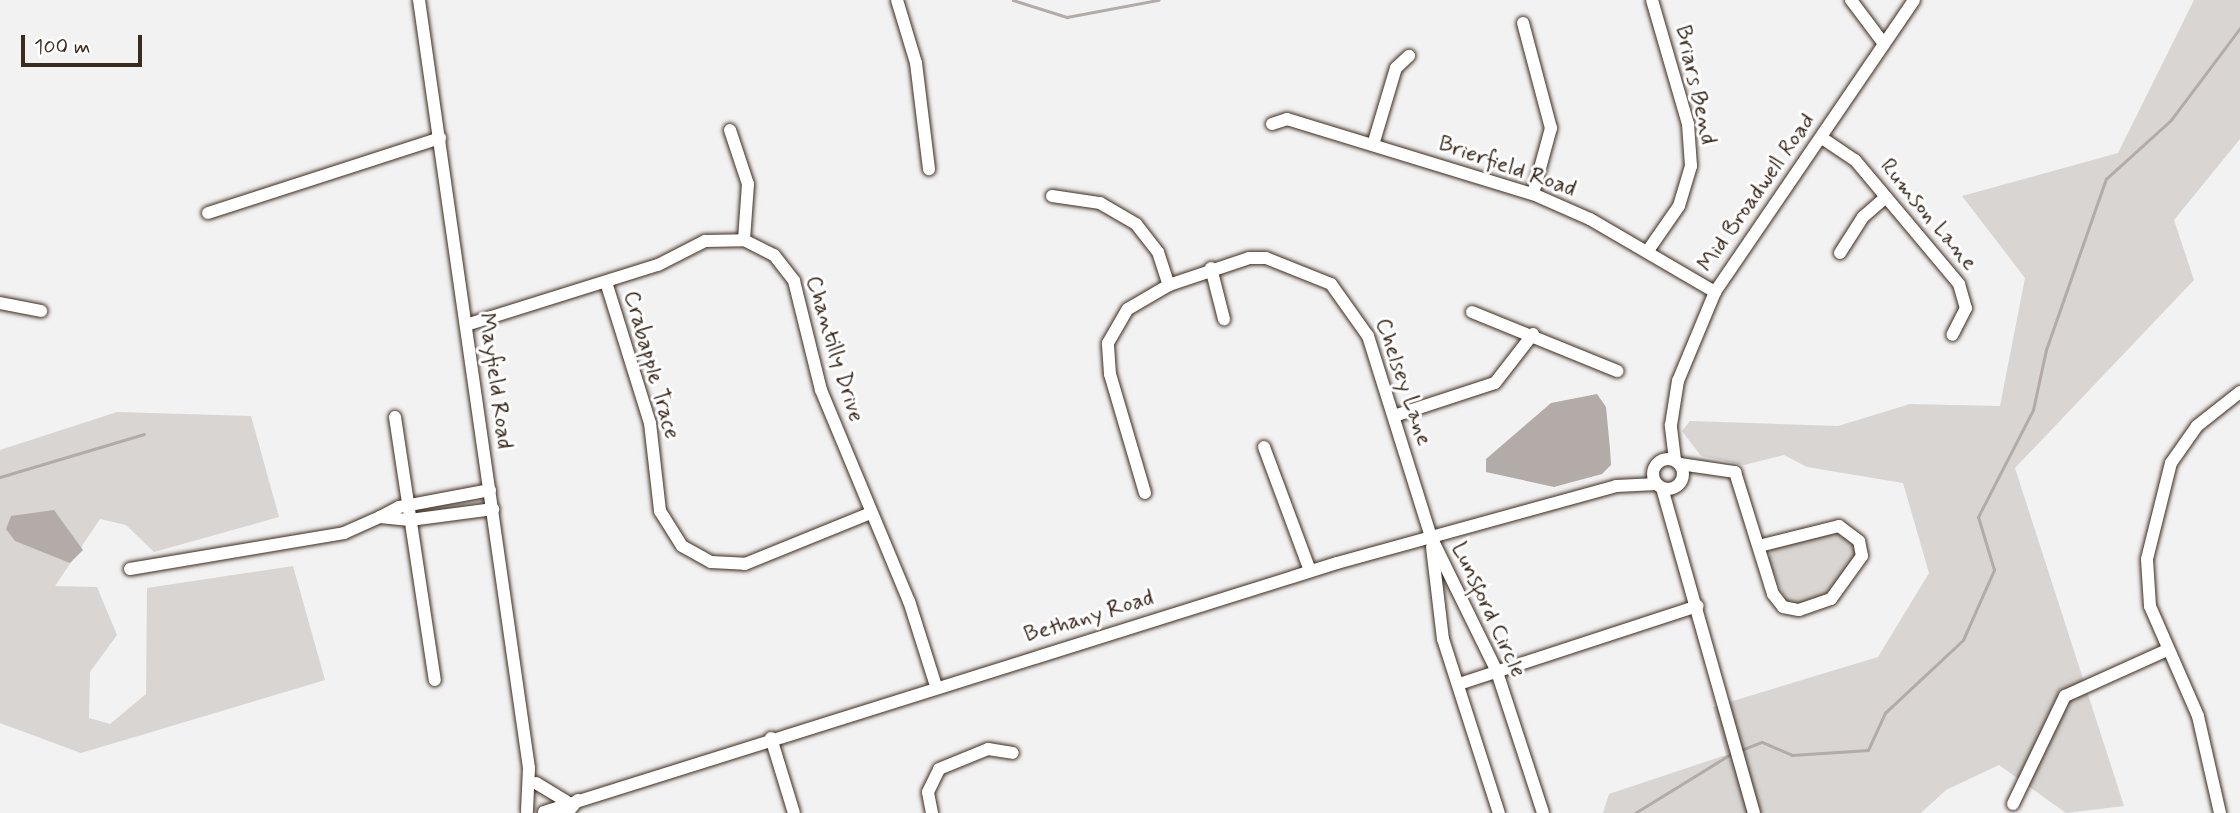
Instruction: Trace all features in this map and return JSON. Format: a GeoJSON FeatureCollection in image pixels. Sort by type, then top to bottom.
{"type":"FeatureCollection","features":[{"type":"Feature","properties":{"kind":"street","name":"Mayfield Road"},"geometry":{"type":"LineString","coordinates":[[419,0],[529,768],[525,812]]}},
{"type":"Feature","properties":{"kind":"street"},"geometry":{"type":"LineString","coordinates":[[897,0],[916,63],[929,169]]}},
{"type":"Feature","properties":{"kind":"street","name":"Briars Bend"},"geometry":{"type":"LineString","coordinates":[[1647,252],[1679,206],[1691,166],[1688,124],[1652,0]]}},
{"type":"Feature","properties":{"kind":"street"},"geometry":{"type":"LineString","coordinates":[[1851,0],[1884,44]]}},
{"type":"Feature","properties":{"kind":"street","name":"Mid Broadwell Road"},"geometry":{"type":"LineString","coordinates":[[1668,463],[1671,425],[1689,342],[1714,292],[1914,0]]}},
{"type":"Feature","properties":{"kind":"street"},"geometry":{"type":"LineString","coordinates":[[1523,23],[1551,128],[1532,194]]}},
{"type":"Feature","properties":{"kind":"street"},"geometry":{"type":"LineString","coordinates":[[1373,145],[1396,68],[1409,56]]}},
{"type":"Feature","properties":{"kind":"street","name":"Brierfield Road"},"geometry":{"type":"LineString","coordinates":[[1272,124],[1287,119],[1532,194],[1647,252],[1714,292]]}},
{"type":"Feature","properties":{"kind":"street"},"geometry":{"type":"LineString","coordinates":[[730,130],[748,184],[744,240]]}},
{"type":"Feature","properties":{"kind":"street"},"geometry":{"type":"LineString","coordinates":[[208,213],[440,138]]}},
{"type":"Feature","properties":{"kind":"street","name":"Rumson Lane"},"geometry":{"type":"LineString","coordinates":[[1822,138],[1855,160],[1965,295],[1952,335]]}},
{"type":"Feature","properties":{"kind":"street"},"geometry":{"type":"LineString","coordinates":[[1052,196],[1100,203],[1126,217],[1158,252],[1168,285]]}},
{"type":"Feature","properties":{"kind":"street"},"geometry":{"type":"LineString","coordinates":[[1840,253],[1863,217],[1886,197]]}},
{"type":"Feature","properties":{"kind":"street","name":"Chantilly Drive"},"geometry":{"type":"LineString","coordinates":[[466,325],[606,282],[705,241],[744,240],[774,255],[794,281],[821,390],[868,514],[909,601],[936,686]]}},
{"type":"Feature","properties":{"kind":"street","name":"Chelsey Lane"},"geometry":{"type":"LineString","coordinates":[[1145,492],[1110,374],[1108,343],[1128,309],[1168,285],[1211,268],[1266,258],[1331,284],[1363,325],[1431,537]]}},
{"type":"Feature","properties":{"kind":"street"},"geometry":{"type":"LineString","coordinates":[[1211,268],[1224,318]]}},
{"type":"Feature","properties":{"kind":"street","name":"Crabapple Trace"},"geometry":{"type":"LineString","coordinates":[[606,282],[650,423],[660,511],[682,546],[711,562],[744,564],[868,514]]}},
{"type":"Feature","properties":{"kind":"street"},"geometry":{"type":"LineString","coordinates":[[0,303],[41,311]]}},
{"type":"Feature","properties":{"kind":"street"},"geometry":{"type":"LineString","coordinates":[[1472,312],[1533,334],[1617,371]]}},
{"type":"Feature","properties":{"kind":"street"},"geometry":{"type":"LineString","coordinates":[[1394,415],[1495,383],[1533,334]]}},
{"type":"Feature","properties":{"kind":"street"},"geometry":{"type":"LineString","coordinates":[[2220,813],[2198,716],[2167,650],[2146,581],[2162,487],[2197,426],[2240,392]]}},
{"type":"Feature","properties":{"kind":"street"},"geometry":{"type":"LineString","coordinates":[[395,418],[435,680]]}},
{"type":"Feature","properties":{"kind":"street"},"geometry":{"type":"LineString","coordinates":[[1264,447],[1310,571]]}},
{"type":"Feature","properties":{"kind":"street"},"geometry":{"type":"LineString","coordinates":[[1668,463],[1735,472],[1773,594],[1791,609],[1831,599],[1862,556],[1859,541],[1839,526],[1759,546]]}},
{"type":"Feature","properties":{"kind":"street"},"geometry":{"type":"LineString","coordinates":[[1668,463],[1681,482],[1677,527]]}},
{"type":"Feature","properties":{"kind":"street"},"geometry":{"type":"LineString","coordinates":[[1668,463],[1659,486],[1677,527],[1754,813]]}},
{"type":"Feature","properties":{"kind":"street","name":"Bethany Road"},"geometry":{"type":"LineString","coordinates":[[543,812],[936,686],[1310,571],[1616,486],[1668,463]]}},
{"type":"Feature","properties":{"kind":"street","name":"Bethany Road"},"geometry":{"type":"LineString","coordinates":[[1616,486],[1659,486],[1681,482],[1700,469]]}},
{"type":"Feature","properties":{"kind":"street"},"geometry":{"type":"LineString","coordinates":[[130,569],[344,533],[408,505],[490,490]]}},
{"type":"Feature","properties":{"kind":"street"},"geometry":{"type":"LineString","coordinates":[[380,517],[410,520],[493,509]]}},
{"type":"Feature","properties":{"kind":"street","name":"Lunsford Circle"},"geometry":{"type":"LineString","coordinates":[[1431,537],[1497,671],[1543,813]]}},
{"type":"Feature","properties":{"kind":"street","name":"Lunsford Circle"},"geometry":{"type":"LineString","coordinates":[[1431,537],[1436,608],[1499,813]]}},
{"type":"Feature","properties":{"kind":"street"},"geometry":{"type":"LineString","coordinates":[[1459,684],[1698,606]]}},
{"type":"Feature","properties":{"kind":"street"},"geometry":{"type":"LineString","coordinates":[[2013,804],[2065,696],[2167,650]]}},
{"type":"Feature","properties":{"kind":"street"},"geometry":{"type":"LineString","coordinates":[[771,738],[792,813]]}},
{"type":"Feature","properties":{"kind":"street"},"geometry":{"type":"LineString","coordinates":[[932,813],[930,780],[950,761],[988,749],[1013,753]]}},
{"type":"Feature","properties":{"kind":"street","name":"Mayfield Road"},"geometry":{"type":"LineString","coordinates":[[529,768],[537,783],[543,812]]}},
{"type":"Feature","properties":{"kind":"street"},"geometry":{"type":"LineString","coordinates":[[537,783],[570,805]]}},
{"type":"Feature","properties":{"kind":"street"},"geometry":{"type":"LineString","coordinates":[[525,812],[543,812]]}},
{"type":"Feature","properties":{"kind":"shaded area"},"geometry":{"type":"Polygon","coordinates":[[[2194,0],[2240,0],[2240,139],[2174,220],[2194,280],[2015,468],[2124,806],[2066,813],[1999,765],[1946,790],[1921,813],[1603,813],[1609,794],[1726,755],[1713,707],[1878,657],[1929,573],[1903,483],[1807,467],[1784,455],[1744,465],[1701,456],[1682,431],[1690,421],[1838,426],[1910,404],[2000,406],[2025,278],[1962,196],[2118,153],[2194,0]]]}},
{"type":"Feature","properties":{"kind":"shaded area"},"geometry":{"type":"Polygon","coordinates":[[[1597,394],[1606,407],[1611,465],[1602,474],[1554,487],[1486,472],[1486,459],[1551,403],[1597,394]]]}},
{"type":"Feature","properties":{"kind":"shaded area"},"geometry":{"type":"Polygon","coordinates":[[[117,412],[251,416],[279,517],[154,552],[126,525],[100,519],[55,586],[97,587],[117,635],[90,672],[89,718],[110,724],[146,694],[147,588],[293,566],[325,680],[81,753],[0,723],[0,450],[117,412]]]}},
{"type":"Feature","properties":{"kind":"shaded area"},"geometry":{"type":"Polygon","coordinates":[[[54,510],[83,550],[70,563],[15,541],[6,529],[11,516],[54,510]]]}},
{"type":"Feature","properties":{"kind":"shaded area"},"geometry":{"type":"Polygon","coordinates":[[[1837,531],[1852,540],[1856,554],[1829,595],[1802,605],[1787,603],[1768,560],[1772,548],[1837,531]]]}},
{"type":"Feature","properties":{"kind":"waterway"},"geometry":{"type":"LineString","coordinates":[[1013,0],[1067,17],[1158,0]]}},
{"type":"Feature","properties":{"kind":"waterway"},"geometry":{"type":"LineString","coordinates":[[1741,750],[1762,742],[1792,755],[1868,750],[1885,713],[1963,640],[1994,570],[1978,517],[2033,410],[2046,350],[2106,179],[2171,120],[2240,28]]}},
{"type":"Feature","properties":{"kind":"waterway"},"geometry":{"type":"LineString","coordinates":[[0,477],[144,434]]}},
{"type":"Feature","properties":{"kind":"waterway"},"geometry":{"type":"LineString","coordinates":[[1635,813],[1731,754]]}}]}
